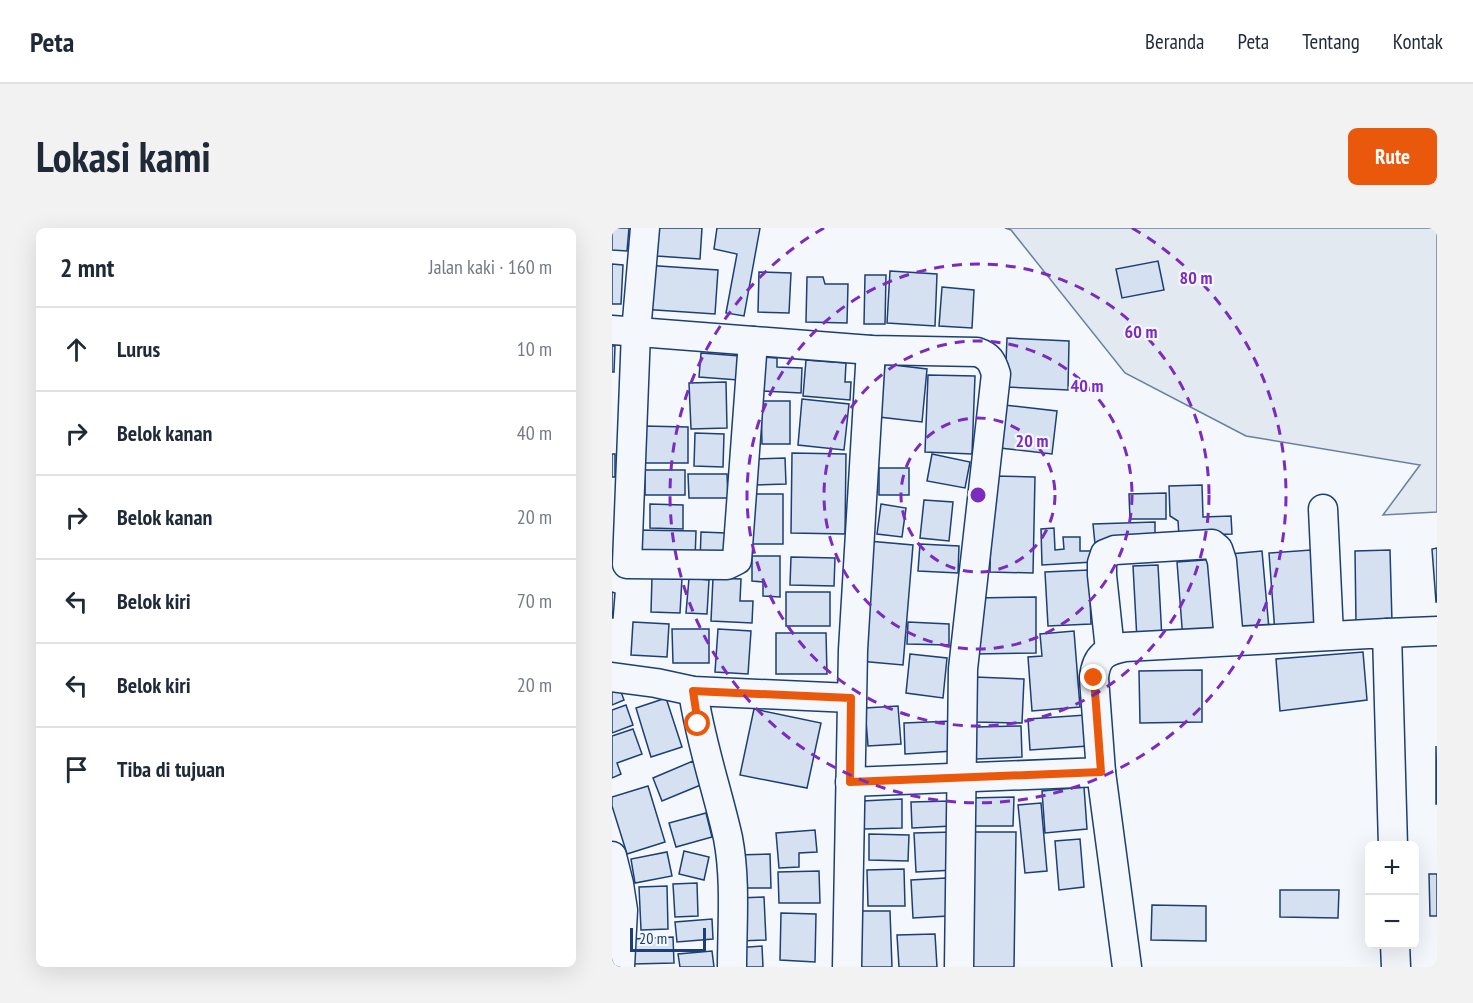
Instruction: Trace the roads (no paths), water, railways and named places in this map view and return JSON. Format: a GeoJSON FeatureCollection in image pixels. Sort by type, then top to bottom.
{"type":"FeatureCollection","features":[{"type":"Feature","properties":{"kind":"street"},"geometry":{"type":"LineString","coordinates":[[645,228],[624,331],[619,563],[727,565],[737,560],[753,341]]}},
{"type":"Feature","properties":{"kind":"street"},"geometry":{"type":"LineString","coordinates":[[624,331],[871,350],[977,352],[993,362],[996,374],[963,669],[959,967]]}},
{"type":"Feature","properties":{"kind":"street"},"geometry":{"type":"LineString","coordinates":[[847,967],[851,698],[871,350]]}},
{"type":"Feature","properties":{"kind":"street"},"geometry":{"type":"LineString","coordinates":[[1323,509],[1329,636]]}},
{"type":"Feature","properties":{"kind":"street"},"geometry":{"type":"LineString","coordinates":[[1110,650],[1102,563],[1106,554],[1115,550],[1212,544],[1218,549],[1222,561],[1229,641]]}},
{"type":"Feature","properties":{"kind":"street"},"geometry":{"type":"LineString","coordinates":[[1127,967],[1101,772],[1094,678],[1095,669],[1104,654],[1110,650],[1125,647],[1437,631]]}},
{"type":"Feature","properties":{"kind":"street"},"geometry":{"type":"LineString","coordinates":[[1387,633],[1394,841]]}},
{"type":"Feature","properties":{"kind":"street"},"geometry":{"type":"LineString","coordinates":[[612,677],[693,691],[851,698]]}},
{"type":"Feature","properties":{"kind":"street"},"geometry":{"type":"LineString","coordinates":[[693,691],[698,724],[728,838],[732,867],[732,967]]}},
{"type":"Feature","properties":{"kind":"street"},"geometry":{"type":"LineString","coordinates":[[850,782],[1101,772]]}},
{"type":"Feature","properties":{"kind":"street"},"geometry":{"type":"LineString","coordinates":[[612,856],[623,910],[621,967]]}},
{"type":"Feature","properties":{"kind":"street"},"geometry":{"type":"LineString","coordinates":[[1395,949],[1396,967]]}}]}
